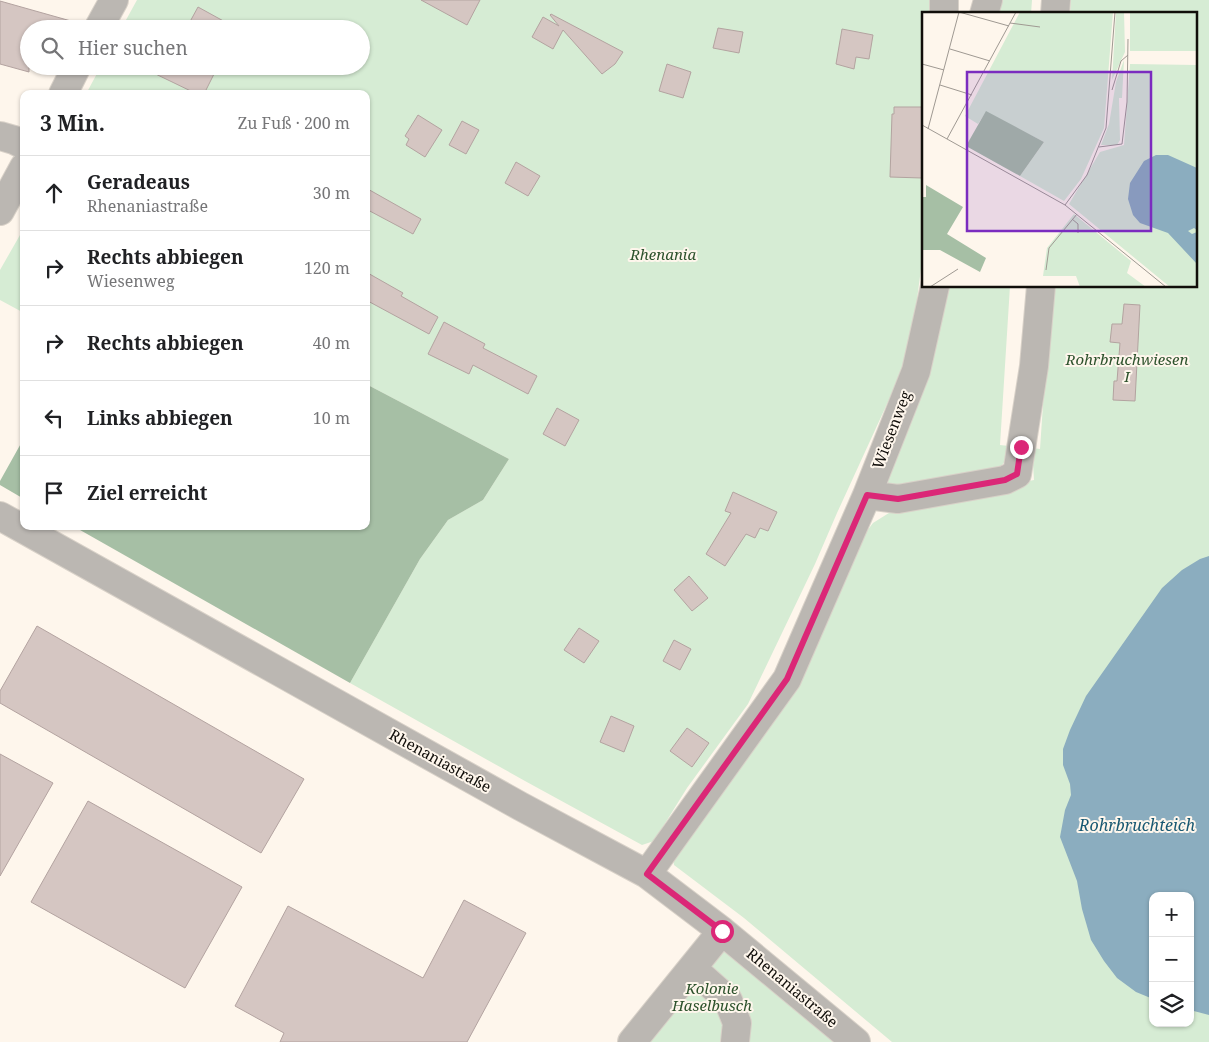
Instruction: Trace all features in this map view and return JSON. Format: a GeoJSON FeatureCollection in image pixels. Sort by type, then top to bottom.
{"type":"FeatureCollection","features":[{"type":"Feature","properties":{"kind":"street"},"geometry":{"type":"LineString","coordinates":[[103,20],[114,0]]}},
{"type":"Feature","properties":{"kind":"street"},"geometry":{"type":"LineString","coordinates":[[65,90],[72,75]]}},
{"type":"Feature","properties":{"kind":"street"},"geometry":{"type":"LineString","coordinates":[[0,136],[20,142]]}},
{"type":"Feature","properties":{"kind":"street"},"geometry":{"type":"LineString","coordinates":[[0,211],[20,174]]}},
{"type":"Feature","properties":{"kind":"street","name":"Wiesenweg"},"geometry":{"type":"LineString","coordinates":[[647,874],[787,679],[867,495],[916,371],[935,288]]}},
{"type":"Feature","properties":{"kind":"street"},"geometry":{"type":"LineString","coordinates":[[867,495],[898,499],[1005,480],[1017,474],[1034,366],[1041,288]]}},
{"type":"Feature","properties":{"kind":"street","name":"Rhenaniastraße"},"geometry":{"type":"LineString","coordinates":[[0,516],[20,527]]}},
{"type":"Feature","properties":{"kind":"street","name":"Rhenaniastraße"},"geometry":{"type":"LineString","coordinates":[[25,530],[535,814],[647,874],[722,931],[856,1042]]}},
{"type":"Feature","properties":{"kind":"street"},"geometry":{"type":"LineString","coordinates":[[632,1042],[722,931]]}},
{"type":"Feature","properties":{"kind":"street"},"geometry":{"type":"LineString","coordinates":[[692,968],[728,1000],[738,1022],[735,1042]]}},
{"type":"Feature","properties":{"kind":"green space","name":"Rhenania"},"geometry":{"type":"Polygon","coordinates":[[[137,0],[932,0],[931,12],[922,12],[922,261],[916,307],[903,369],[815,564],[748,704],[687,788],[654,841],[642,845],[350,683],[420,559],[448,520],[483,500],[509,459],[370,386],[370,90],[88,90],[96,75],[370,75],[370,20],[126,20],[137,0]]]}},
{"type":"Feature","properties":{"kind":"green space"},"geometry":{"type":"Polygon","coordinates":[[[997,0],[1032,0],[1031,12],[994,12],[997,0]]]}},
{"type":"Feature","properties":{"kind":"green space","name":"Rohrbruchwiesen I"},"geometry":{"type":"Polygon","coordinates":[[[1071,0],[1209,0],[1209,1042],[892,1042],[744,918],[674,865],[672,851],[854,548],[873,523],[900,506],[1034,480],[1032,448],[1040,449],[1051,288],[1196,288],[1196,12],[1070,12],[1071,0]]]}},
{"type":"Feature","properties":{"kind":"green space"},"geometry":{"type":"Polygon","coordinates":[[[20,235],[20,311],[0,300],[0,270],[20,235]]]}},
{"type":"Feature","properties":{"kind":"green space"},"geometry":{"type":"Polygon","coordinates":[[[943,288],[1010,288],[1000,445],[1009,446],[1005,461],[998,470],[888,488],[884,479],[943,288]]]}},
{"type":"Feature","properties":{"kind":"green space"},"geometry":{"type":"Polygon","coordinates":[[[370,386],[509,459],[483,500],[448,520],[420,559],[350,683],[80,530],[370,530],[370,386]]]}},
{"type":"Feature","properties":{"kind":"green space"},"geometry":{"type":"Polygon","coordinates":[[[20,445],[20,497],[0,485],[0,481],[20,445]]]}},
{"type":"Feature","properties":{"kind":"green space","name":"Kolonie Haselbusch"},"geometry":{"type":"Polygon","coordinates":[[[706,935],[836,1042],[619,1042],[706,935]]]}},
{"type":"Feature","properties":{"kind":"water","name":"Rohrbruchteich"},"geometry":{"type":"Polygon","coordinates":[[[1209,556],[1209,1015],[1194,1011],[1194,892],[1149,892],[1149,997],[1136,992],[1117,978],[1091,940],[1082,909],[1077,881],[1060,837],[1065,810],[1071,795],[1070,784],[1063,765],[1063,749],[1086,696],[1162,588],[1182,570],[1209,556]]]}},
{"type":"Feature","properties":{"kind":"building"},"geometry":{"type":"Polygon","coordinates":[[[421,0],[480,0],[467,25],[421,0]]]}},
{"type":"Feature","properties":{"kind":"building"},"geometry":{"type":"Polygon","coordinates":[[[0,1],[67,20],[20,20],[20,70],[0,64],[0,1]]]}},
{"type":"Feature","properties":{"kind":"building"},"geometry":{"type":"Polygon","coordinates":[[[198,7],[222,20],[191,20],[198,7]]]}},
{"type":"Feature","properties":{"kind":"building"},"geometry":{"type":"Polygon","coordinates":[[[551,14],[623,52],[615,64],[602,74],[563,30],[553,49],[532,37],[543,17],[559,26],[551,14]]]}},
{"type":"Feature","properties":{"kind":"building"},"geometry":{"type":"Polygon","coordinates":[[[718,28],[743,32],[739,53],[713,48],[718,28]]]}},
{"type":"Feature","properties":{"kind":"building"},"geometry":{"type":"Polygon","coordinates":[[[842,29],[873,35],[869,59],[856,57],[854,69],[836,64],[842,29]]]}},
{"type":"Feature","properties":{"kind":"building"},"geometry":{"type":"Polygon","coordinates":[[[667,64],[691,72],[683,98],[659,91],[667,64]]]}},
{"type":"Feature","properties":{"kind":"building"},"geometry":{"type":"Polygon","coordinates":[[[158,75],[214,75],[206,90],[189,90],[158,75]]]}},
{"type":"Feature","properties":{"kind":"building"},"geometry":{"type":"Polygon","coordinates":[[[894,107],[922,107],[922,178],[890,177],[892,114],[894,114],[894,107]]]}},
{"type":"Feature","properties":{"kind":"building"},"geometry":{"type":"Polygon","coordinates":[[[418,115],[442,130],[425,157],[406,145],[409,139],[405,136],[418,115]]]}},
{"type":"Feature","properties":{"kind":"building"},"geometry":{"type":"Polygon","coordinates":[[[462,121],[479,130],[466,154],[449,145],[462,121]]]}},
{"type":"Feature","properties":{"kind":"building"},"geometry":{"type":"Polygon","coordinates":[[[516,162],[540,176],[528,196],[505,183],[516,162]]]}},
{"type":"Feature","properties":{"kind":"building"},"geometry":{"type":"Polygon","coordinates":[[[370,190],[421,219],[413,234],[370,211],[370,190]]]}},
{"type":"Feature","properties":{"kind":"building"},"geometry":{"type":"Polygon","coordinates":[[[370,274],[403,293],[401,296],[438,317],[429,334],[370,302],[370,274]]]}},
{"type":"Feature","properties":{"kind":"building"},"geometry":{"type":"Polygon","coordinates":[[[1124,304],[1140,305],[1135,401],[1113,400],[1114,381],[1117,381],[1120,343],[1110,342],[1112,324],[1122,324],[1124,304]]]}},
{"type":"Feature","properties":{"kind":"building"},"geometry":{"type":"Polygon","coordinates":[[[444,322],[485,344],[483,348],[537,376],[528,394],[473,365],[469,374],[428,354],[444,322]]]}},
{"type":"Feature","properties":{"kind":"building"},"geometry":{"type":"Polygon","coordinates":[[[557,408],[579,420],[565,446],[543,434],[557,408]]]}},
{"type":"Feature","properties":{"kind":"building"},"geometry":{"type":"Polygon","coordinates":[[[733,492],[777,512],[768,531],[760,528],[755,538],[746,534],[725,566],[706,554],[731,513],[725,511],[733,492]]]}},
{"type":"Feature","properties":{"kind":"building"},"geometry":{"type":"Polygon","coordinates":[[[689,576],[708,598],[692,611],[674,590],[689,576]]]}},
{"type":"Feature","properties":{"kind":"building"},"geometry":{"type":"Polygon","coordinates":[[[37,626],[304,779],[261,853],[0,703],[0,691],[37,626]]]}},
{"type":"Feature","properties":{"kind":"building"},"geometry":{"type":"Polygon","coordinates":[[[579,628],[599,641],[584,663],[564,650],[579,628]]]}},
{"type":"Feature","properties":{"kind":"building"},"geometry":{"type":"Polygon","coordinates":[[[674,640],[691,649],[680,670],[663,661],[674,640]]]}},
{"type":"Feature","properties":{"kind":"building"},"geometry":{"type":"Polygon","coordinates":[[[611,716],[634,726],[624,752],[600,742],[611,716]]]}},
{"type":"Feature","properties":{"kind":"building"},"geometry":{"type":"Polygon","coordinates":[[[687,728],[709,743],[692,767],[670,751],[687,728]]]}},
{"type":"Feature","properties":{"kind":"building"},"geometry":{"type":"Polygon","coordinates":[[[0,754],[53,783],[0,876],[0,754]]]}},
{"type":"Feature","properties":{"kind":"building"},"geometry":{"type":"Polygon","coordinates":[[[88,801],[242,887],[185,988],[31,902],[88,801]]]}},
{"type":"Feature","properties":{"kind":"building"},"geometry":{"type":"Polygon","coordinates":[[[464,900],[526,933],[467,1042],[280,1042],[284,1033],[235,1006],[288,906],[423,978],[464,900]]]}},
{"type":"Feature","properties":{"kind":"route"},"geometry":{"type":"LineString","coordinates":[[722,931],[647,874],[787,679],[867,495],[898,499],[1005,480],[1017,474],[1021,447]]}}]}
